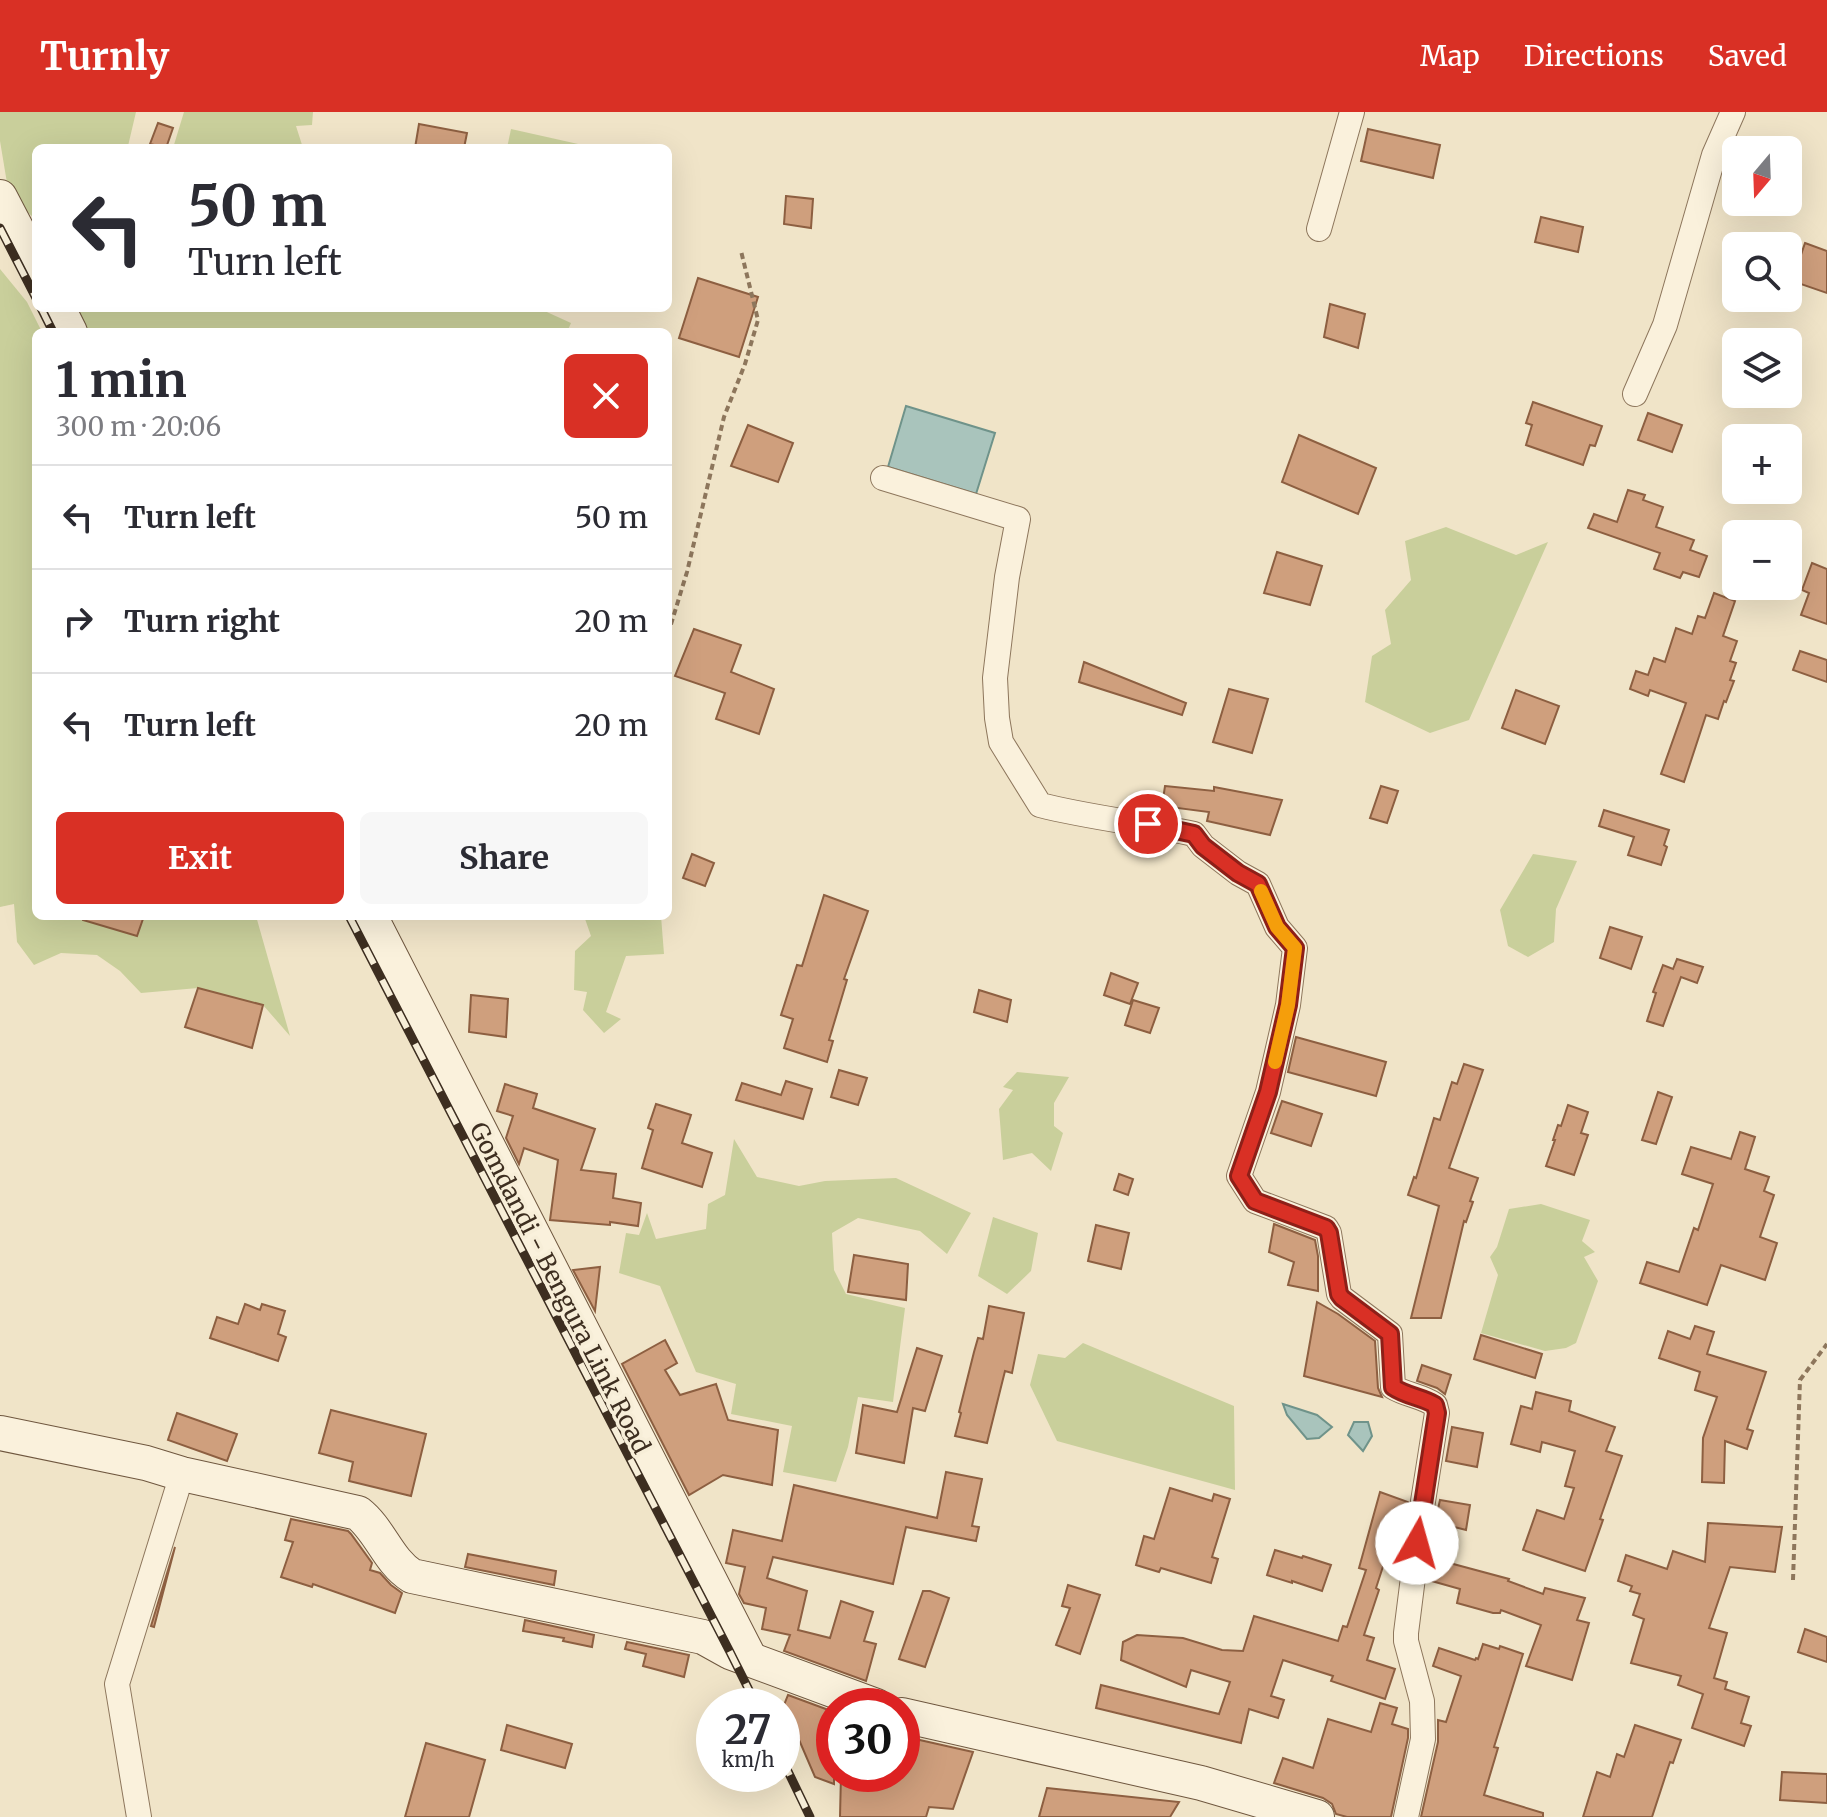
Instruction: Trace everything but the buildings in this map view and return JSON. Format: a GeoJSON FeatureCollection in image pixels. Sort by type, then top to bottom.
{"type":"FeatureCollection","features":[{"type":"Feature","properties":{"kind":"main road"},"geometry":{"type":"LineString","coordinates":[[0,197],[32,258]]}},
{"type":"Feature","properties":{"kind":"main road","name":"Gomdandi - Bengura Link Road"},"geometry":{"type":"LineString","coordinates":[[372,920],[750,1659]]}},
{"type":"Feature","properties":{"kind":"main road"},"geometry":{"type":"LineString","coordinates":[[0,1433],[146,1463],[182,1474],[358,1513],[366,1519],[397,1564],[412,1576],[703,1637],[730,1652],[828,1688]]}},
{"type":"Feature","properties":{"kind":"main road"},"geometry":{"type":"LineString","coordinates":[[920,1719],[1201,1783],[1267,1810],[1317,1817]]}},
{"type":"Feature","properties":{"kind":"street"},"geometry":{"type":"LineString","coordinates":[[1319,229],[1352,112]]}},
{"type":"Feature","properties":{"kind":"street"},"geometry":{"type":"LineString","coordinates":[[1635,394],[1665,325],[1714,155],[1733,112]]}},
{"type":"Feature","properties":{"kind":"street"},"geometry":{"type":"LineString","coordinates":[[883,478],[1018,519],[1007,577],[995,678],[997,718],[1001,742],[1040,805],[1074,814],[1194,834],[1203,846],[1258,884],[1277,927],[1295,948],[1288,1005],[1268,1092],[1239,1176],[1255,1201],[1326,1228],[1339,1294],[1390,1334],[1393,1387],[1435,1405],[1437,1413],[1406,1633],[1422,1701],[1423,1739],[1406,1817]]}},
{"type":"Feature","properties":{"kind":"street"},"geometry":{"type":"LineString","coordinates":[[139,1817],[117,1684],[182,1474]]}},
{"type":"Feature","properties":{"kind":"path"},"geometry":{"type":"LineString","coordinates":[[672,621],[687,572],[724,417],[758,320],[741,251]]}},
{"type":"Feature","properties":{"kind":"path"},"geometry":{"type":"LineString","coordinates":[[1793,1580],[1800,1380],[1827,1344]]}},
{"type":"Feature","properties":{"kind":"green space"},"geometry":{"type":"Polygon","coordinates":[[[0,112],[136,112],[128,144],[32,144],[32,216],[9,195],[0,141],[0,112]]]}},
{"type":"Feature","properties":{"kind":"green space"},"geometry":{"type":"Polygon","coordinates":[[[184,112],[313,112],[312,125],[296,126],[302,144],[174,144],[184,112]]]}},
{"type":"Feature","properties":{"kind":"green space"},"geometry":{"type":"Polygon","coordinates":[[[511,129],[578,144],[508,144],[511,129]]]}},
{"type":"Feature","properties":{"kind":"green space"},"geometry":{"type":"Polygon","coordinates":[[[0,269],[27,302],[40,328],[32,328],[32,920],[257,920],[290,1036],[263,1005],[198,988],[141,993],[120,971],[97,955],[61,953],[34,965],[17,942],[14,904],[0,907],[0,269]]]}},
{"type":"Feature","properties":{"kind":"green space"},"geometry":{"type":"Polygon","coordinates":[[[69,312],[547,312],[571,323],[569,328],[77,328],[69,312]]]}},
{"type":"Feature","properties":{"kind":"green space"},"geometry":{"type":"Polygon","coordinates":[[[1446,527],[1516,555],[1548,542],[1469,720],[1430,733],[1365,702],[1372,656],[1391,644],[1385,610],[1411,580],[1405,541],[1446,527]]]}},
{"type":"Feature","properties":{"kind":"green space"},"geometry":{"type":"Polygon","coordinates":[[[1533,854],[1577,861],[1556,909],[1554,942],[1528,957],[1508,946],[1500,910],[1533,854]]]}},
{"type":"Feature","properties":{"kind":"green space"},"geometry":{"type":"Polygon","coordinates":[[[585,920],[661,920],[664,954],[626,956],[606,1012],[621,1019],[604,1033],[583,1010],[587,992],[574,990],[575,951],[591,936],[585,920]]]}},
{"type":"Feature","properties":{"kind":"green space"},"geometry":{"type":"Polygon","coordinates":[[[1017,1072],[1069,1077],[1054,1103],[1054,1126],[1063,1133],[1051,1171],[1032,1153],[1003,1160],[999,1109],[1013,1090],[1003,1087],[1017,1072]]]}},
{"type":"Feature","properties":{"kind":"green space"},"geometry":{"type":"Polygon","coordinates":[[[734,1139],[757,1177],[799,1186],[825,1181],[896,1178],[971,1213],[947,1254],[920,1231],[858,1218],[832,1233],[834,1270],[846,1294],[905,1308],[893,1402],[858,1397],[848,1447],[836,1482],[783,1472],[792,1426],[731,1414],[736,1384],[696,1372],[660,1286],[619,1273],[626,1233],[639,1235],[647,1213],[656,1239],[706,1229],[708,1204],[725,1195],[734,1139]]]}},
{"type":"Feature","properties":{"kind":"green space"},"geometry":{"type":"Polygon","coordinates":[[[1541,1204],[1590,1220],[1582,1241],[1595,1252],[1584,1257],[1598,1281],[1576,1343],[1545,1351],[1481,1333],[1498,1275],[1490,1257],[1497,1247],[1509,1209],[1541,1204]]]}},
{"type":"Feature","properties":{"kind":"green space"},"geometry":{"type":"Polygon","coordinates":[[[993,1217],[1038,1233],[1031,1271],[1007,1294],[978,1276],[993,1217]]]}},
{"type":"Feature","properties":{"kind":"green space"},"geometry":{"type":"Polygon","coordinates":[[[1083,1343],[1234,1406],[1235,1490],[1057,1441],[1030,1385],[1038,1354],[1065,1358],[1083,1343]]]}},
{"type":"Feature","properties":{"kind":"water"},"geometry":{"type":"Polygon","coordinates":[[[906,406],[995,433],[976,494],[888,467],[906,406]]]}},
{"type":"Feature","properties":{"kind":"water"},"geometry":{"type":"Polygon","coordinates":[[[1283,1404],[1317,1415],[1332,1427],[1319,1438],[1307,1439],[1287,1415],[1283,1404]]]}},
{"type":"Feature","properties":{"kind":"water"},"geometry":{"type":"Polygon","coordinates":[[[1354,1422],[1368,1422],[1372,1436],[1363,1451],[1348,1435],[1354,1422]]]}},
{"type":"Feature","properties":{"kind":"railway"},"geometry":{"type":"LineString","coordinates":[[0,228],[32,290]]}},
{"type":"Feature","properties":{"kind":"railway"},"geometry":{"type":"LineString","coordinates":[[43,312],[51,328]]}},
{"type":"Feature","properties":{"kind":"railway"},"geometry":{"type":"LineString","coordinates":[[351,920],[748,1688]]}},
{"type":"Feature","properties":{"kind":"railway"},"geometry":{"type":"LineString","coordinates":[[798,1792],[810,1817]]}},
{"type":"Feature","properties":{"kind":"slow traffic"},"geometry":{"type":"LineString","coordinates":[[1261,891],[1277,927],[1295,948],[1288,1005],[1275,1062]]}},
{"type":"Feature","properties":{"kind":"route"},"geometry":{"type":"LineString","coordinates":[[1148,824],[1194,834],[1203,846],[1258,884],[1277,927],[1295,948],[1288,1005],[1268,1092],[1239,1176],[1255,1201],[1326,1228],[1339,1294],[1390,1334],[1393,1387],[1435,1405],[1437,1413],[1417,1543]]}}]}
